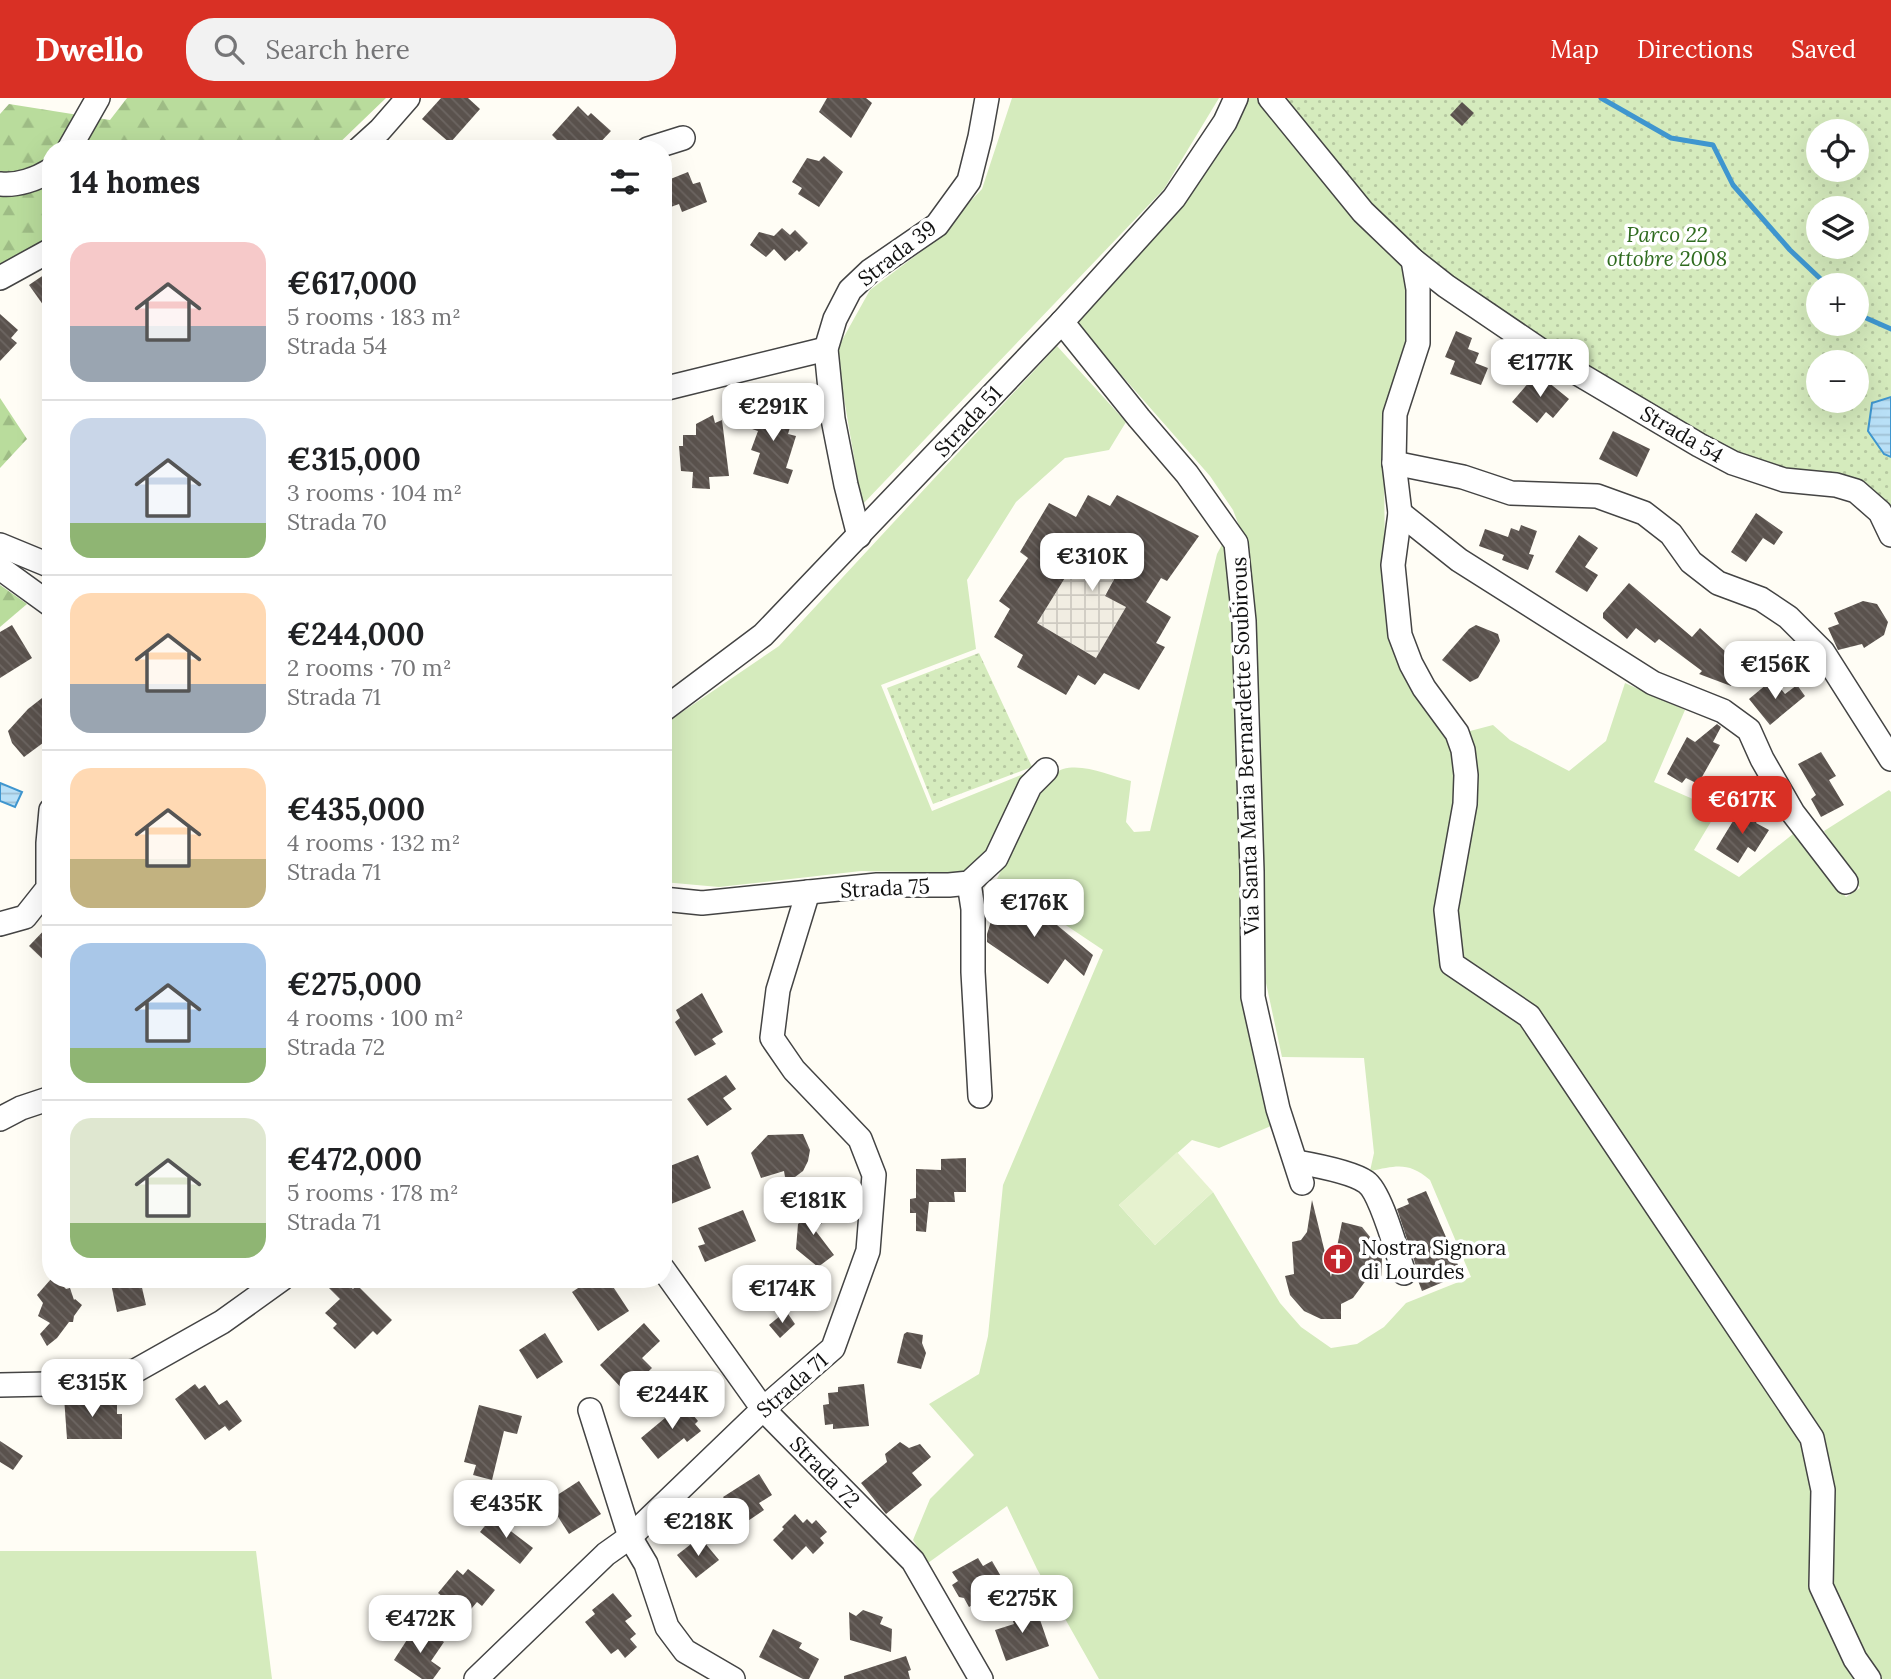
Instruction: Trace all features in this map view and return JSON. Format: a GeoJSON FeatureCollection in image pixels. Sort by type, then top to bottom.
{"type":"FeatureCollection","features":[{"type":"Feature","properties":{"kind":"street"},"geometry":{"type":"LineString","coordinates":[[74,140],[98,98]]}},
{"type":"Feature","properties":{"kind":"street"},"geometry":{"type":"LineString","coordinates":[[369,140],[408,98]]}},
{"type":"Feature","properties":{"kind":"street","name":"Strada 39"},"geometry":{"type":"LineString","coordinates":[[859,537],[833,419],[826,349],[835,320],[850,290],[870,271],[937,225],[968,181],[987,98]]}},
{"type":"Feature","properties":{"kind":"street","name":"Strada 51"},"geometry":{"type":"LineString","coordinates":[[672,703],[763,635],[1062,322],[1174,198],[1224,122],[1236,98]]}},
{"type":"Feature","properties":{"kind":"street","name":"Strada 54"},"geometry":{"type":"LineString","coordinates":[[1270,98],[1363,212],[1413,260],[1446,286],[1552,358],[1721,457],[1784,480],[1836,485],[1856,491],[1880,513],[1891,535]]}},
{"type":"Feature","properties":{"kind":"street"},"geometry":{"type":"LineString","coordinates":[[672,141],[683,138]]}},
{"type":"Feature","properties":{"kind":"street"},"geometry":{"type":"LineString","coordinates":[[0,184],[9,185],[42,176]]}},
{"type":"Feature","properties":{"kind":"street"},"geometry":{"type":"LineString","coordinates":[[0,278],[42,255]]}},
{"type":"Feature","properties":{"kind":"street"},"geometry":{"type":"LineString","coordinates":[[1413,260],[1418,289],[1418,343],[1395,415],[1394,463],[1400,513],[1392,565],[1400,635],[1410,664],[1457,733],[1463,750],[1465,804],[1446,910],[1452,964],[1529,1016],[1812,1438],[1823,1490],[1822,1586],[1855,1658],[1869,1679]]}},
{"type":"Feature","properties":{"kind":"street","name":"Via Santa Maria Bernardette Soubirous"},"geometry":{"type":"LineString","coordinates":[[1062,322],[1187,474],[1236,543],[1244,635],[1252,871],[1253,997],[1278,1109],[1300,1172],[1324,1167],[1366,1181],[1376,1192],[1404,1273]]}},
{"type":"Feature","properties":{"kind":"street"},"geometry":{"type":"LineString","coordinates":[[672,387],[826,349]]}},
{"type":"Feature","properties":{"kind":"street"},"geometry":{"type":"LineString","coordinates":[[1394,463],[1463,477],[1511,493],[1597,496],[1644,513],[1671,534],[1691,562],[1718,583],[1761,599],[1788,617],[1823,652],[1891,759]]}},
{"type":"Feature","properties":{"kind":"street"},"geometry":{"type":"LineString","coordinates":[[1400,513],[1459,560],[1653,683],[1723,712],[1749,730],[1793,813],[1846,882]]}},
{"type":"Feature","properties":{"kind":"street"},"geometry":{"type":"LineString","coordinates":[[0,545],[42,562]]}},
{"type":"Feature","properties":{"kind":"street"},"geometry":{"type":"LineString","coordinates":[[0,568],[42,598]]}},
{"type":"Feature","properties":{"kind":"street"},"geometry":{"type":"LineString","coordinates":[[980,1096],[973,972],[973,909],[969,883],[996,858],[1030,786],[1045,770]]}},
{"type":"Feature","properties":{"kind":"street","name":"Strada 75"},"geometry":{"type":"LineString","coordinates":[[672,900],[702,903],[877,885],[969,883]]}},
{"type":"Feature","properties":{"kind":"street","name":"Strada 71"},"geometry":{"type":"LineString","coordinates":[[475,1679],[606,1554],[630,1537],[763,1409],[833,1348],[868,1251],[874,1175],[860,1139],[794,1070],[772,1038],[778,990],[808,892]]}},
{"type":"Feature","properties":{"kind":"street"},"geometry":{"type":"LineString","coordinates":[[0,924],[25,917],[42,896]]}},
{"type":"Feature","properties":{"kind":"street"},"geometry":{"type":"LineString","coordinates":[[0,1119],[42,1101]]}},
{"type":"Feature","properties":{"kind":"street","name":"Strada 72"},"geometry":{"type":"LineString","coordinates":[[672,1282],[763,1409],[913,1561],[981,1679]]}},
{"type":"Feature","properties":{"kind":"street"},"geometry":{"type":"LineString","coordinates":[[0,1385],[48,1384],[135,1371],[222,1322],[269,1288]]}},
{"type":"Feature","properties":{"kind":"street"},"geometry":{"type":"LineString","coordinates":[[590,1410],[630,1537],[646,1564],[667,1627],[685,1651],[733,1679]]}},
{"type":"Feature","properties":{"kind":"green space"},"geometry":{"type":"Polygon","coordinates":[[[127,98],[386,98],[342,140],[42,140],[42,243],[0,270],[0,114],[9,104],[110,120],[127,98]]]}},
{"type":"Feature","properties":{"kind":"green space"},"geometry":{"type":"Polygon","coordinates":[[[1012,98],[1219,98],[1164,189],[862,505],[836,351],[870,290],[927,247],[982,189],[1012,98]]]}},
{"type":"Feature","properties":{"kind":"green space"},"geometry":{"type":"Polygon","coordinates":[[[1244,98],[1257,98],[1285,126],[1403,257],[1410,284],[1411,330],[1384,469],[1385,561],[1389,609],[1451,736],[1493,725],[1510,740],[1569,771],[1606,741],[1625,683],[1685,710],[1654,782],[1718,810],[1694,850],[1739,877],[1793,834],[1846,897],[1860,888],[1824,831],[1889,790],[1891,792],[1891,1679],[1099,1679],[1037,1569],[1007,1506],[928,1563],[913,1540],[930,1499],[974,1455],[929,1404],[979,1374],[988,1336],[1003,1185],[1103,950],[997,879],[1045,785],[1063,769],[1088,769],[1131,781],[1126,822],[1134,832],[1150,831],[1217,554],[1226,537],[1231,587],[1228,607],[1234,620],[1243,893],[1241,974],[1271,1126],[1219,1148],[1192,1140],[1119,1205],[1155,1245],[1213,1192],[1280,1303],[1301,1327],[1331,1348],[1357,1344],[1384,1327],[1406,1303],[1471,1277],[1430,1180],[1415,1170],[1402,1166],[1370,1171],[1374,1153],[1364,1058],[1282,1057],[1266,983],[1259,730],[1251,574],[1246,544],[1233,510],[1210,476],[1080,328],[1078,319],[1244,98]]]}},
{"type":"Feature","properties":{"kind":"green space","name":"Parco 22 ottobre 2008"},"geometry":{"type":"Polygon","coordinates":[[[1270,98],[1891,98],[1891,522],[1886,510],[1735,455],[1633,399],[1411,255],[1270,98]]]}},
{"type":"Feature","properties":{"kind":"green space"},"geometry":{"type":"Polygon","coordinates":[[[1057,346],[1126,422],[1109,450],[1065,458],[1016,502],[967,580],[976,649],[881,685],[932,811],[1026,773],[989,850],[963,873],[861,871],[719,887],[672,883],[672,719],[779,646],[1057,346]]]}},
{"type":"Feature","properties":{"kind":"green space"},"geometry":{"type":"Polygon","coordinates":[[[0,398],[27,439],[0,468],[0,398]]]}},
{"type":"Feature","properties":{"kind":"green space"},"geometry":{"type":"Polygon","coordinates":[[[0,585],[27,604],[0,627],[0,585]]]}},
{"type":"Feature","properties":{"kind":"green space"},"geometry":{"type":"Polygon","coordinates":[[[979,653],[1032,767],[933,804],[887,688],[979,653]]]}},
{"type":"Feature","properties":{"kind":"green space"},"geometry":{"type":"Polygon","coordinates":[[[1177,1152],[1213,1192],[1155,1245],[1119,1205],[1177,1152]]]}},
{"type":"Feature","properties":{"kind":"green space"},"geometry":{"type":"Polygon","coordinates":[[[0,1551],[256,1551],[272,1679],[0,1679],[0,1551]]]}},
{"type":"Feature","properties":{"kind":"shaded area"},"geometry":{"type":"Polygon","coordinates":[[[1089,539],[1124,561],[1105,595],[1126,607],[1096,658],[1037,623],[1089,539]]]}},
{"type":"Feature","properties":{"kind":"water"},"geometry":{"type":"Polygon","coordinates":[[[1891,397],[1891,457],[1884,454],[1868,431],[1872,403],[1891,397]]]}},
{"type":"Feature","properties":{"kind":"water"},"geometry":{"type":"Polygon","coordinates":[[[0,783],[22,792],[15,807],[0,801],[0,783]]]}},
{"type":"Feature","properties":{"kind":"building"},"geometry":{"type":"Polygon","coordinates":[[[441,98],[468,98],[480,109],[453,140],[446,140],[422,119],[441,98]]]}},
{"type":"Feature","properties":{"kind":"building"},"geometry":{"type":"Polygon","coordinates":[[[827,98],[866,98],[872,103],[851,138],[819,112],[827,98]]]}},
{"type":"Feature","properties":{"kind":"building"},"geometry":{"type":"Polygon","coordinates":[[[1462,102],[1474,113],[1462,126],[1450,115],[1462,102]]]}},
{"type":"Feature","properties":{"kind":"building"},"geometry":{"type":"Polygon","coordinates":[[[578,106],[588,116],[591,113],[611,131],[602,140],[557,140],[552,135],[578,106]]]}},
{"type":"Feature","properties":{"kind":"building"},"geometry":{"type":"Polygon","coordinates":[[[824,156],[843,172],[819,207],[798,194],[802,188],[792,182],[807,158],[819,161],[824,156]]]}},
{"type":"Feature","properties":{"kind":"building"},"geometry":{"type":"Polygon","coordinates":[[[688,172],[693,184],[700,182],[707,202],[682,212],[679,204],[672,207],[672,178],[688,172]]]}},
{"type":"Feature","properties":{"kind":"building"},"geometry":{"type":"Polygon","coordinates":[[[782,228],[790,235],[795,230],[808,243],[785,261],[774,249],[766,257],[750,245],[759,232],[774,236],[782,228]]]}},
{"type":"Feature","properties":{"kind":"building"},"geometry":{"type":"Polygon","coordinates":[[[42,276],[42,303],[29,285],[42,276]]]}},
{"type":"Feature","properties":{"kind":"building"},"geometry":{"type":"Polygon","coordinates":[[[0,314],[18,330],[11,338],[17,343],[0,361],[0,314]]]}},
{"type":"Feature","properties":{"kind":"building"},"geometry":{"type":"Polygon","coordinates":[[[1456,331],[1472,338],[1468,349],[1479,353],[1475,363],[1488,368],[1481,385],[1450,374],[1455,361],[1445,357],[1456,331]]]}},
{"type":"Feature","properties":{"kind":"building"},"geometry":{"type":"Polygon","coordinates":[[[1537,373],[1569,399],[1553,418],[1546,412],[1537,423],[1512,402],[1537,373]]]}},
{"type":"Feature","properties":{"kind":"building"},"geometry":{"type":"Polygon","coordinates":[[[760,403],[794,414],[788,434],[796,436],[786,468],[793,470],[788,484],[753,474],[760,453],[751,450],[758,431],[752,429],[760,403]]]}},
{"type":"Feature","properties":{"kind":"building"},"geometry":{"type":"Polygon","coordinates":[[[713,415],[715,423],[722,420],[729,476],[709,477],[710,489],[692,488],[693,472],[681,471],[679,446],[683,446],[683,435],[696,435],[696,424],[713,415]]]}},
{"type":"Feature","properties":{"kind":"building"},"geometry":{"type":"Polygon","coordinates":[[[1613,431],[1650,449],[1637,477],[1599,459],[1613,431]]]}},
{"type":"Feature","properties":{"kind":"building"},"geometry":{"type":"Polygon","coordinates":[[[1088,495],[1110,506],[1117,495],[1199,536],[1167,581],[1161,578],[1146,602],[1171,617],[1156,643],[1165,647],[1139,690],[1104,673],[1095,685],[1078,675],[1066,695],[1017,667],[1023,655],[994,637],[1010,609],[999,601],[1028,558],[1020,552],[1049,503],[1076,517],[1088,495]],[[1089,539],[1037,623],[1096,658],[1126,607],[1105,596],[1124,561],[1089,539]]]}},
{"type":"Feature","properties":{"kind":"building"},"geometry":{"type":"Polygon","coordinates":[[[1756,513],[1783,532],[1774,545],[1763,538],[1746,562],[1731,552],[1756,513]]]}},
{"type":"Feature","properties":{"kind":"building"},"geometry":{"type":"Polygon","coordinates":[[[1521,525],[1537,531],[1529,554],[1534,555],[1528,570],[1502,560],[1504,555],[1479,546],[1485,529],[1508,537],[1511,528],[1519,531],[1521,525]]]}},
{"type":"Feature","properties":{"kind":"building"},"geometry":{"type":"Polygon","coordinates":[[[1579,535],[1598,548],[1585,567],[1598,575],[1587,592],[1555,572],[1579,535]]]}},
{"type":"Feature","properties":{"kind":"building"},"geometry":{"type":"Polygon","coordinates":[[[1629,583],[1692,637],[1700,628],[1727,653],[1730,647],[1745,653],[1731,686],[1699,674],[1702,671],[1659,639],[1655,643],[1636,628],[1627,639],[1603,618],[1603,613],[1629,583]]]}},
{"type":"Feature","properties":{"kind":"building"},"geometry":{"type":"Polygon","coordinates":[[[1863,601],[1877,604],[1888,622],[1884,635],[1864,648],[1862,644],[1838,650],[1828,628],[1839,624],[1834,613],[1863,601]]]}},
{"type":"Feature","properties":{"kind":"building"},"geometry":{"type":"Polygon","coordinates":[[[12,625],[32,658],[0,678],[0,632],[12,625]]]}},
{"type":"Feature","properties":{"kind":"building"},"geometry":{"type":"Polygon","coordinates":[[[1476,625],[1498,634],[1500,641],[1478,678],[1470,682],[1442,660],[1469,629],[1476,625]]]}},
{"type":"Feature","properties":{"kind":"building"},"geometry":{"type":"Polygon","coordinates":[[[1773,679],[1785,694],[1797,685],[1805,696],[1770,725],[1749,699],[1773,679]]]}},
{"type":"Feature","properties":{"kind":"building"},"geometry":{"type":"Polygon","coordinates":[[[42,698],[42,744],[24,757],[12,743],[8,731],[42,698]]]}},
{"type":"Feature","properties":{"kind":"building"},"geometry":{"type":"Polygon","coordinates":[[[1717,724],[1721,727],[1713,742],[1720,745],[1698,784],[1686,778],[1682,783],[1667,774],[1687,737],[1695,742],[1717,724]]]}},
{"type":"Feature","properties":{"kind":"building"},"geometry":{"type":"Polygon","coordinates":[[[1821,752],[1836,776],[1829,780],[1844,805],[1821,817],[1811,799],[1816,795],[1798,764],[1821,752]]]}},
{"type":"Feature","properties":{"kind":"building"},"geometry":{"type":"Polygon","coordinates":[[[1741,808],[1759,818],[1756,823],[1769,830],[1755,852],[1748,847],[1738,863],[1716,849],[1741,808]]]}},
{"type":"Feature","properties":{"kind":"building"},"geometry":{"type":"Polygon","coordinates":[[[1001,889],[1039,910],[1093,955],[1084,976],[1065,959],[1048,984],[987,942],[1001,889]]]}},
{"type":"Feature","properties":{"kind":"building"},"geometry":{"type":"Polygon","coordinates":[[[42,932],[42,958],[29,946],[42,932]]]}},
{"type":"Feature","properties":{"kind":"building"},"geometry":{"type":"Polygon","coordinates":[[[702,993],[723,1032],[712,1039],[716,1044],[695,1056],[675,1022],[680,1018],[676,1010],[702,993]]]}},
{"type":"Feature","properties":{"kind":"building"},"geometry":{"type":"Polygon","coordinates":[[[726,1075],[736,1089],[723,1098],[732,1109],[707,1126],[687,1099],[726,1075]]]}},
{"type":"Feature","properties":{"kind":"building"},"geometry":{"type":"Polygon","coordinates":[[[803,1134],[810,1150],[803,1171],[795,1177],[785,1177],[784,1171],[761,1178],[751,1153],[768,1135],[803,1134]]]}},
{"type":"Feature","properties":{"kind":"building"},"geometry":{"type":"Polygon","coordinates":[[[698,1155],[711,1188],[672,1204],[672,1165],[698,1155]]]}},
{"type":"Feature","properties":{"kind":"building"},"geometry":{"type":"Polygon","coordinates":[[[966,1158],[966,1192],[954,1192],[955,1202],[929,1202],[926,1232],[916,1231],[916,1213],[910,1213],[910,1199],[916,1198],[916,1169],[941,1170],[941,1159],[966,1158]]]}},
{"type":"Feature","properties":{"kind":"building"},"geometry":{"type":"Polygon","coordinates":[[[1426,1191],[1462,1274],[1422,1291],[1397,1209],[1409,1204],[1407,1199],[1426,1191]]]}},
{"type":"Feature","properties":{"kind":"building","name":"Nostra Signora di Lourdes"},"geometry":{"type":"Polygon","coordinates":[[[1312,1200],[1331,1277],[1342,1222],[1362,1227],[1375,1243],[1382,1258],[1381,1281],[1367,1279],[1353,1298],[1341,1304],[1341,1319],[1321,1319],[1304,1311],[1290,1295],[1285,1276],[1294,1274],[1292,1242],[1301,1240],[1307,1232],[1312,1200]]]}},
{"type":"Feature","properties":{"kind":"building"},"geometry":{"type":"Polygon","coordinates":[[[820,1203],[831,1214],[815,1230],[834,1255],[818,1267],[796,1249],[798,1224],[820,1203]]]}},
{"type":"Feature","properties":{"kind":"building"},"geometry":{"type":"Polygon","coordinates":[[[743,1210],[756,1241],[705,1262],[698,1246],[705,1244],[698,1228],[743,1210]]]}},
{"type":"Feature","properties":{"kind":"building"},"geometry":{"type":"Polygon","coordinates":[[[43,1288],[70,1288],[74,1300],[82,1305],[73,1322],[69,1322],[47,1346],[40,1334],[50,1323],[38,1316],[43,1303],[37,1295],[43,1288]]]}},
{"type":"Feature","properties":{"kind":"building"},"geometry":{"type":"Polygon","coordinates":[[[112,1288],[142,1288],[146,1305],[117,1312],[112,1288]]]}},
{"type":"Feature","properties":{"kind":"building"},"geometry":{"type":"Polygon","coordinates":[[[329,1288],[360,1288],[392,1320],[377,1335],[373,1331],[355,1349],[333,1328],[337,1324],[325,1313],[340,1299],[329,1288]]]}},
{"type":"Feature","properties":{"kind":"building"},"geometry":{"type":"Polygon","coordinates":[[[578,1288],[614,1288],[629,1311],[598,1331],[572,1292],[578,1288]]]}},
{"type":"Feature","properties":{"kind":"building"},"geometry":{"type":"Polygon","coordinates":[[[786,1311],[795,1324],[780,1338],[769,1325],[786,1311]]]}},
{"type":"Feature","properties":{"kind":"building"},"geometry":{"type":"Polygon","coordinates":[[[644,1323],[660,1341],[642,1358],[652,1368],[626,1393],[600,1365],[644,1323]]]}},
{"type":"Feature","properties":{"kind":"building"},"geometry":{"type":"Polygon","coordinates":[[[907,1332],[923,1335],[922,1343],[926,1353],[921,1369],[897,1363],[904,1334],[907,1332]]]}},
{"type":"Feature","properties":{"kind":"building"},"geometry":{"type":"Polygon","coordinates":[[[545,1333],[563,1362],[537,1379],[519,1350],[545,1333]]]}},
{"type":"Feature","properties":{"kind":"building"},"geometry":{"type":"Polygon","coordinates":[[[195,1384],[199,1389],[205,1385],[219,1405],[227,1400],[242,1421],[229,1431],[225,1426],[205,1440],[175,1399],[195,1384]]]}},
{"type":"Feature","properties":{"kind":"building"},"geometry":{"type":"Polygon","coordinates":[[[864,1384],[869,1426],[833,1429],[833,1424],[825,1425],[823,1405],[829,1404],[828,1393],[838,1392],[838,1387],[864,1384]]]}},
{"type":"Feature","properties":{"kind":"building"},"geometry":{"type":"Polygon","coordinates":[[[64,1397],[105,1397],[105,1403],[117,1403],[117,1414],[122,1414],[122,1439],[67,1439],[64,1397]]]}},
{"type":"Feature","properties":{"kind":"building"},"geometry":{"type":"Polygon","coordinates":[[[683,1403],[698,1421],[695,1424],[701,1431],[687,1442],[684,1438],[658,1459],[641,1438],[683,1403]]]}},
{"type":"Feature","properties":{"kind":"building"},"geometry":{"type":"Polygon","coordinates":[[[479,1405],[522,1416],[517,1434],[504,1431],[492,1480],[473,1475],[476,1465],[464,1462],[479,1405]]]}},
{"type":"Feature","properties":{"kind":"building"},"geometry":{"type":"Polygon","coordinates":[[[0,1441],[23,1456],[13,1470],[0,1462],[0,1441]]]}},
{"type":"Feature","properties":{"kind":"building"},"geometry":{"type":"Polygon","coordinates":[[[900,1442],[909,1448],[920,1444],[931,1457],[912,1473],[922,1485],[886,1514],[861,1483],[887,1462],[885,1454],[900,1442]]]}},
{"type":"Feature","properties":{"kind":"building"},"geometry":{"type":"Polygon","coordinates":[[[759,1474],[772,1495],[759,1503],[764,1510],[742,1525],[723,1497],[759,1474]]]}},
{"type":"Feature","properties":{"kind":"building"},"geometry":{"type":"Polygon","coordinates":[[[579,1481],[601,1514],[569,1534],[548,1501],[579,1481]]]}},
{"type":"Feature","properties":{"kind":"building"},"geometry":{"type":"Polygon","coordinates":[[[795,1514],[803,1523],[807,1519],[812,1524],[816,1520],[827,1532],[820,1538],[824,1543],[813,1554],[806,1546],[792,1560],[773,1540],[795,1514]]]}},
{"type":"Feature","properties":{"kind":"building"},"geometry":{"type":"Polygon","coordinates":[[[492,1517],[533,1548],[520,1564],[480,1532],[492,1517]]]}},
{"type":"Feature","properties":{"kind":"building"},"geometry":{"type":"Polygon","coordinates":[[[700,1537],[719,1560],[696,1578],[677,1555],[700,1537]]]}},
{"type":"Feature","properties":{"kind":"building"},"geometry":{"type":"Polygon","coordinates":[[[978,1558],[983,1566],[992,1561],[1006,1585],[969,1607],[952,1585],[958,1581],[952,1572],[978,1558]]]}},
{"type":"Feature","properties":{"kind":"building"},"geometry":{"type":"Polygon","coordinates":[[[468,1569],[495,1590],[482,1606],[477,1602],[466,1615],[438,1593],[457,1570],[463,1575],[468,1569]]]}},
{"type":"Feature","properties":{"kind":"building"},"geometry":{"type":"Polygon","coordinates":[[[613,1593],[632,1616],[625,1621],[636,1634],[630,1639],[637,1647],[625,1658],[618,1649],[611,1654],[585,1622],[595,1614],[592,1610],[613,1593]]]}},
{"type":"Feature","properties":{"kind":"building"},"geometry":{"type":"Polygon","coordinates":[[[1031,1609],[1037,1611],[1049,1646],[1006,1661],[995,1630],[1014,1624],[1011,1616],[1031,1609]]]}},
{"type":"Feature","properties":{"kind":"building"},"geometry":{"type":"Polygon","coordinates":[[[863,1610],[883,1617],[880,1624],[892,1629],[891,1652],[850,1640],[849,1612],[856,1616],[863,1610]]]}},
{"type":"Feature","properties":{"kind":"building"},"geometry":{"type":"Polygon","coordinates":[[[421,1628],[444,1642],[431,1661],[441,1668],[433,1679],[422,1679],[394,1660],[412,1632],[416,1635],[421,1628]]]}},
{"type":"Feature","properties":{"kind":"building"},"geometry":{"type":"Polygon","coordinates":[[[773,1629],[802,1643],[799,1648],[819,1659],[809,1679],[803,1679],[759,1657],[773,1629]]]}},
{"type":"Feature","properties":{"kind":"building"},"geometry":{"type":"Polygon","coordinates":[[[906,1656],[911,1670],[908,1671],[910,1679],[844,1679],[844,1676],[906,1656]]]}},
{"type":"Feature","properties":{"kind":"waterway"},"geometry":{"type":"LineString","coordinates":[[1601,98],[1671,138],[1713,145],[1733,185],[1790,250],[1814,273]]}},
{"type":"Feature","properties":{"kind":"waterway"},"geometry":{"type":"LineString","coordinates":[[1869,319],[1891,329]]}},
{"type":"Feature","properties":{"kind":"place","name":"Nostra Signora di Lourdes"},"geometry":{"type":"Point","coordinates":[1338,1259]}}]}
